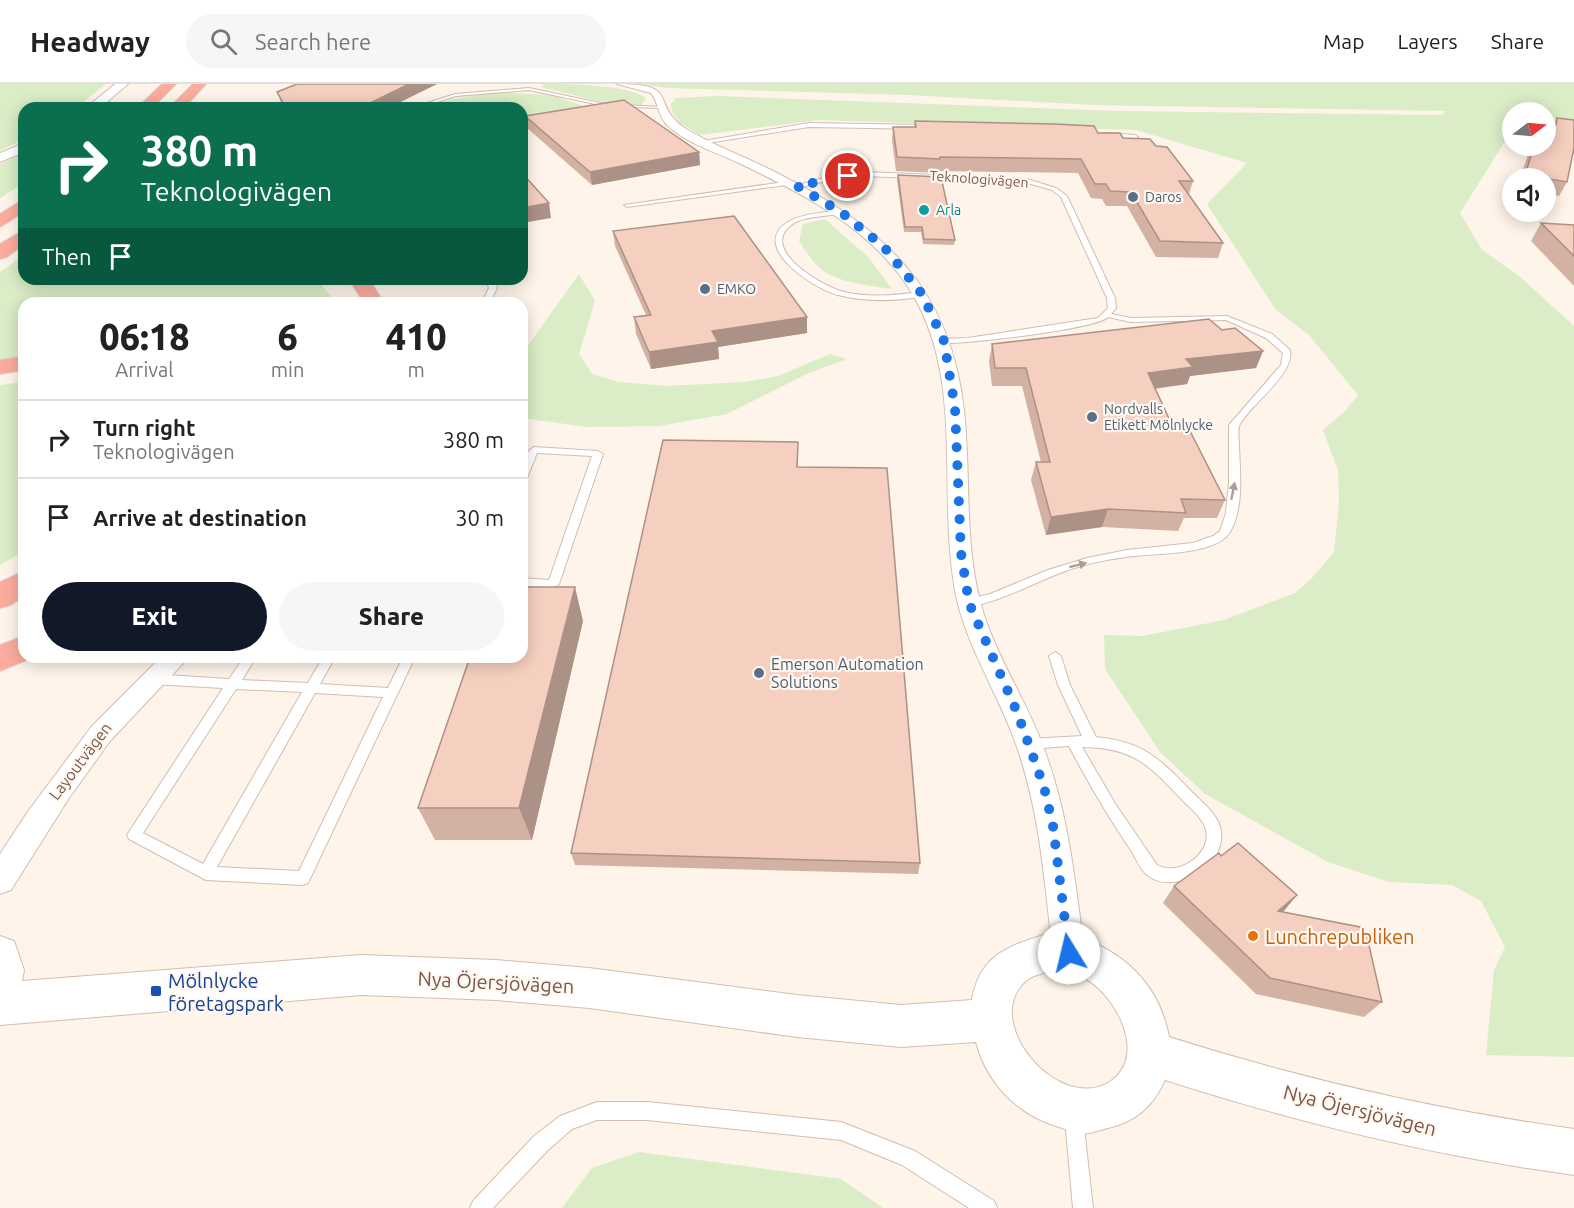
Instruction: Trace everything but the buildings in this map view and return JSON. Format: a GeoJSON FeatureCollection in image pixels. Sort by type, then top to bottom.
{"type":"FeatureCollection","features":[{"type":"Feature","properties":{"kind":"highway"},"geometry":{"type":"LineString","coordinates":[[150,102],[170,84]]}},
{"type":"Feature","properties":{"kind":"highway"},"geometry":{"type":"LineString","coordinates":[[182,102],[200,84]]}},
{"type":"Feature","properties":{"kind":"highway"},"geometry":{"type":"LineString","coordinates":[[0,253],[18,240]]}},
{"type":"Feature","properties":{"kind":"highway"},"geometry":{"type":"LineString","coordinates":[[0,367],[18,364]]}},
{"type":"Feature","properties":{"kind":"highway"},"geometry":{"type":"LineString","coordinates":[[0,597],[18,585]]}},
{"type":"Feature","properties":{"kind":"highway"},"geometry":{"type":"LineString","coordinates":[[0,659],[18,651]]}},
{"type":"Feature","properties":{"kind":"street"},"geometry":{"type":"LineString","coordinates":[[100,102],[122,84]]}},
{"type":"Feature","properties":{"kind":"street"},"geometry":{"type":"LineString","coordinates":[[622,84],[655,92],[660,99],[660,107],[673,124],[701,142],[794,184],[841,212],[884,247],[922,294],[944,341],[955,408],[961,553],[969,603],[1044,787],[1053,826],[1069,953]]}},
{"type":"Feature","properties":{"kind":"street"},"geometry":{"type":"LineString","coordinates":[[0,158],[18,150]]}},
{"type":"Feature","properties":{"kind":"street","name":"Layoutvägen"},"geometry":{"type":"LineString","coordinates":[[0,880],[51,798],[91,743],[151,679],[170,663]]}},
{"type":"Feature","properties":{"kind":"street"},"geometry":{"type":"LineString","coordinates":[[1037,952],[1069,953],[1100,965],[1126,988],[1144,1019],[1150,1053],[1143,1078],[1126,1098],[1101,1109],[1072,1109],[1038,1095],[1010,1070],[993,1037],[990,1020],[994,989],[1011,965],[1037,952]]}},
{"type":"Feature","properties":{"kind":"street"},"geometry":{"type":"LineString","coordinates":[[0,955],[4,970],[0,989]]}},
{"type":"Feature","properties":{"kind":"street","name":"Nya Öjersjövägen"},"geometry":{"type":"LineString","coordinates":[[0,1004],[361,975],[496,980],[589,988],[776,1013],[901,1026],[990,1020]]}},
{"type":"Feature","properties":{"kind":"street","name":"Nya Öjersjövägen"},"geometry":{"type":"LineString","coordinates":[[1150,1053],[1211,1073],[1401,1122],[1501,1142],[1574,1152]]}},
{"type":"Feature","properties":{"kind":"lane"},"geometry":{"type":"LineString","coordinates":[[433,102],[455,95],[529,86],[605,105],[660,107]]}},
{"type":"Feature","properties":{"kind":"lane"},"geometry":{"type":"LineString","coordinates":[[701,142],[809,125],[943,127]]}},
{"type":"Feature","properties":{"kind":"lane"},"geometry":{"type":"LineString","coordinates":[[1102,135],[1135,137]]}},
{"type":"Feature","properties":{"kind":"lane","name":"Teknologivägen"},"geometry":{"type":"LineString","coordinates":[[627,205],[866,174],[1027,182],[1054,189],[1064,196],[1111,298],[1112,308],[1107,315]]}},
{"type":"Feature","properties":{"kind":"lane"},"geometry":{"type":"LineString","coordinates":[[841,212],[801,219],[788,224],[780,233],[779,244],[799,272],[820,285],[863,297],[922,294]]}},
{"type":"Feature","properties":{"kind":"lane"},"geometry":{"type":"LineString","coordinates":[[944,341],[968,340],[1084,324],[1101,320],[1107,315],[1131,320],[1227,318],[1269,336],[1287,352],[1285,365],[1234,424],[1236,478],[1231,520],[1224,534],[1204,544],[1124,554],[1063,568],[994,599],[969,603]]}},
{"type":"Feature","properties":{"kind":"lane"},"geometry":{"type":"LineString","coordinates":[[528,464],[534,450],[598,454],[553,584],[528,582]]}},
{"type":"Feature","properties":{"kind":"lane"},"geometry":{"type":"LineString","coordinates":[[1055,656],[1064,685],[1092,743]]}},
{"type":"Feature","properties":{"kind":"lane"},"geometry":{"type":"LineString","coordinates":[[246,663],[134,835],[206,873],[303,878],[406,663]]}},
{"type":"Feature","properties":{"kind":"lane"},"geometry":{"type":"LineString","coordinates":[[206,873],[326,663]]}},
{"type":"Feature","properties":{"kind":"lane"},"geometry":{"type":"LineString","coordinates":[[151,679],[392,693]]}},
{"type":"Feature","properties":{"kind":"lane"},"geometry":{"type":"LineString","coordinates":[[1028,744],[1073,742],[1092,743],[1125,747],[1146,757],[1207,818],[1214,833],[1211,847],[1202,861],[1183,874],[1166,877],[1153,871],[1124,829],[1073,742]]}},
{"type":"Feature","properties":{"kind":"lane"},"geometry":{"type":"LineString","coordinates":[[1072,1109],[1083,1208]]}},
{"type":"Feature","properties":{"kind":"lane"},"geometry":{"type":"LineString","coordinates":[[480,1208],[541,1143],[566,1122],[597,1111],[647,1111],[841,1131],[908,1158],[987,1208]]}},
{"type":"Feature","properties":{"kind":"green space"},"geometry":{"type":"Polygon","coordinates":[[[0,84],[106,84],[83,102],[18,102],[18,142],[0,151],[0,84]]]}},
{"type":"Feature","properties":{"kind":"green space"},"geometry":{"type":"Polygon","coordinates":[[[544,84],[626,90],[646,99],[641,105],[610,104],[541,87],[544,84]]]}},
{"type":"Feature","properties":{"kind":"green space"},"geometry":{"type":"Polygon","coordinates":[[[637,84],[1574,84],[1574,130],[1556,130],[1556,102],[1502,102],[1502,146],[1460,213],[1482,250],[1519,276],[1574,326],[1574,1057],[1486,1055],[1494,970],[1505,947],[1481,901],[1452,885],[1389,882],[1328,862],[1205,794],[1160,752],[1105,669],[1104,635],[1143,636],[1224,620],[1295,593],[1312,578],[1334,552],[1339,503],[1338,470],[1323,430],[1345,411],[1358,395],[1309,335],[1276,310],[1207,204],[1247,163],[1136,130],[819,120],[700,135],[680,123],[672,112],[671,104],[676,98],[718,96],[1117,111],[1442,115],[1446,111],[1093,105],[909,95],[668,88],[637,84]]]}},
{"type":"Feature","properties":{"kind":"green space"},"geometry":{"type":"Polygon","coordinates":[[[494,92],[551,95],[593,109],[528,116],[528,102],[443,102],[494,92]]]}},
{"type":"Feature","properties":{"kind":"green space"},"geometry":{"type":"Polygon","coordinates":[[[18,156],[18,187],[0,198],[0,164],[18,156]]]}},
{"type":"Feature","properties":{"kind":"green space"},"geometry":{"type":"Polygon","coordinates":[[[825,219],[869,258],[892,289],[839,278],[823,271],[816,264],[799,241],[803,224],[825,219]]]}},
{"type":"Feature","properties":{"kind":"green space"},"geometry":{"type":"Polygon","coordinates":[[[18,259],[18,285],[322,285],[331,297],[18,297],[18,358],[0,360],[0,272],[18,259]]]}},
{"type":"Feature","properties":{"kind":"green space"},"geometry":{"type":"Polygon","coordinates":[[[579,274],[595,301],[579,354],[592,374],[618,382],[667,386],[745,382],[778,376],[830,354],[847,359],[809,373],[727,414],[659,426],[587,427],[528,419],[528,346],[579,274]]]}},
{"type":"Feature","properties":{"kind":"green space"},"geometry":{"type":"Polygon","coordinates":[[[18,383],[18,554],[0,565],[0,385],[18,383]]]}},
{"type":"Feature","properties":{"kind":"green space"},"geometry":{"type":"Polygon","coordinates":[[[639,1152],[841,1179],[883,1208],[562,1208],[592,1168],[639,1152]]]}},
{"type":"Feature","properties":{"kind":"place","name":"Daros"},"geometry":{"type":"Point","coordinates":[1133,197]}},
{"type":"Feature","properties":{"kind":"place","name":"Arla"},"geometry":{"type":"Point","coordinates":[924,210]}},
{"type":"Feature","properties":{"kind":"place","name":"EMKO"},"geometry":{"type":"Point","coordinates":[705,289]}},
{"type":"Feature","properties":{"kind":"place","name":"Nordvalls Etikett Mölnlycke"},"geometry":{"type":"Point","coordinates":[1092,417]}},
{"type":"Feature","properties":{"kind":"place","name":"Emerson Automation Solutions"},"geometry":{"type":"Point","coordinates":[759,673]}},
{"type":"Feature","properties":{"kind":"place","name":"Lunchrepubliken"},"geometry":{"type":"Point","coordinates":[1253,936]}},
{"type":"Feature","properties":{"kind":"place","name":"Mölnlycke företagspark"},"geometry":{"type":"Point","coordinates":[156,991]}},
{"type":"Feature","properties":{"kind":"route"},"geometry":{"type":"LineString","coordinates":[[848,176],[797,186],[841,212],[884,247],[922,294],[944,341],[955,408],[961,553],[969,603],[1017,712],[1044,787],[1053,826],[1069,953]]}}]}
